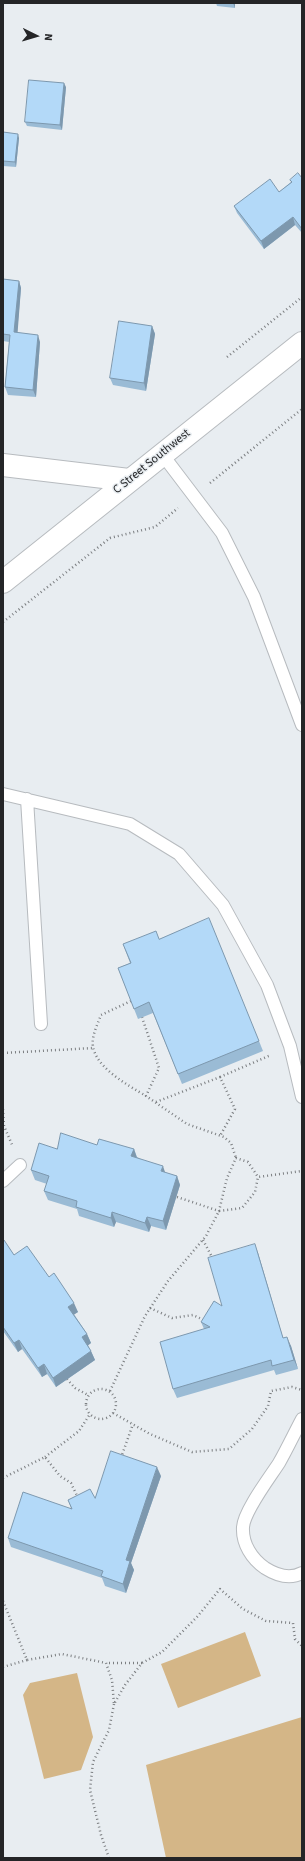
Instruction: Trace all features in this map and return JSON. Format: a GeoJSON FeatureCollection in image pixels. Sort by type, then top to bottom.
{"type":"FeatureCollection","features":[{"type":"Feature","properties":{"kind":"main road","name":"C Street Southwest"},"geometry":{"type":"LineString","coordinates":[[3,582],[302,343]]}},
{"type":"Feature","properties":{"kind":"main road"},"geometry":{"type":"LineString","coordinates":[[3,465],[129,480]]}},
{"type":"Feature","properties":{"kind":"lane"},"geometry":{"type":"LineString","coordinates":[[162,454],[222,533],[254,597],[302,725]]}},
{"type":"Feature","properties":{"kind":"lane"},"geometry":{"type":"LineString","coordinates":[[3,794],[130,824],[179,854],[223,905],[267,985],[290,1046],[302,1097]]}},
{"type":"Feature","properties":{"kind":"lane"},"geometry":{"type":"LineString","coordinates":[[27,799],[41,1024]]}},
{"type":"Feature","properties":{"kind":"lane"},"geometry":{"type":"LineString","coordinates":[[3,1181],[20,1165]]}},
{"type":"Feature","properties":{"kind":"lane"},"geometry":{"type":"LineString","coordinates":[[302,1419],[279,1462],[254,1500],[242,1526],[246,1547],[258,1563],[276,1576],[297,1576],[302,1573]]}},
{"type":"Feature","properties":{"kind":"path"},"geometry":{"type":"LineString","coordinates":[[227,357],[302,297]]}},
{"type":"Feature","properties":{"kind":"path"},"geometry":{"type":"LineString","coordinates":[[3,622],[110,538],[155,527],[302,409]]}},
{"type":"Feature","properties":{"kind":"path"},"geometry":{"type":"LineString","coordinates":[[110,1391],[150,1308],[168,1281],[203,1240],[219,1210],[227,1178],[236,1158],[231,1143],[220,1136],[187,1124],[156,1102],[110,1073],[96,1054],[92,1040],[101,1015],[130,1000]]}},
{"type":"Feature","properties":{"kind":"path"},"geometry":{"type":"LineString","coordinates":[[142,1017],[159,1068],[146,1096]]}},
{"type":"Feature","properties":{"kind":"path"},"geometry":{"type":"LineString","coordinates":[[156,1102],[220,1077],[290,1046]]}},
{"type":"Feature","properties":{"kind":"path"},"geometry":{"type":"LineString","coordinates":[[3,1053],[94,1048]]}},
{"type":"Feature","properties":{"kind":"path"},"geometry":{"type":"LineString","coordinates":[[220,1077],[236,1109],[220,1136]]}},
{"type":"Feature","properties":{"kind":"path"},"geometry":{"type":"LineString","coordinates":[[177,1197],[219,1210],[242,1208],[255,1192],[258,1177],[248,1162],[236,1158]]}},
{"type":"Feature","properties":{"kind":"path"},"geometry":{"type":"LineString","coordinates":[[258,1177],[302,1171]]}},
{"type":"Feature","properties":{"kind":"path"},"geometry":{"type":"LineString","coordinates":[[203,1240],[217,1266]]}},
{"type":"Feature","properties":{"kind":"path"},"geometry":{"type":"LineString","coordinates":[[150,1308],[172,1318],[194,1315],[210,1323]]}},
{"type":"Feature","properties":{"kind":"path"},"geometry":{"type":"LineString","coordinates":[[67,1379],[75,1388],[88,1395]]}},
{"type":"Feature","properties":{"kind":"path"},"geometry":{"type":"LineString","coordinates":[[113,1413],[150,1434],[192,1452],[229,1449],[252,1429],[268,1406],[271,1391],[292,1387],[302,1390]]}},
{"type":"Feature","properties":{"kind":"path"},"geometry":{"type":"LineString","coordinates":[[100,1388],[110,1391],[115,1398],[116,1408],[113,1413],[99,1419],[90,1414],[85,1405],[88,1395],[100,1388]]}},
{"type":"Feature","properties":{"kind":"path"},"geometry":{"type":"LineString","coordinates":[[3,1478],[45,1457],[79,1431],[90,1414]]}},
{"type":"Feature","properties":{"kind":"path"},"geometry":{"type":"LineString","coordinates":[[120,1462],[133,1424]]}},
{"type":"Feature","properties":{"kind":"path"},"geometry":{"type":"LineString","coordinates":[[45,1457],[60,1476],[71,1483],[81,1505]]}},
{"type":"Feature","properties":{"kind":"path"},"geometry":{"type":"LineString","coordinates":[[114,1704],[125,1685],[142,1663],[162,1652],[197,1617],[220,1589],[243,1609],[266,1620],[293,1623],[296,1639],[302,1646]]}},
{"type":"Feature","properties":{"kind":"path"},"geometry":{"type":"LineString","coordinates":[[3,1601],[27,1660]]}},
{"type":"Feature","properties":{"kind":"path"},"geometry":{"type":"LineString","coordinates":[[3,1667],[27,1660],[62,1654],[106,1662],[142,1663]]}},
{"type":"Feature","properties":{"kind":"path"},"geometry":{"type":"LineString","coordinates":[[106,1662],[112,1680],[114,1704],[109,1730],[93,1762],[90,1790],[101,1835],[109,1858]]}},
{"type":"Feature","properties":{"kind":"shaded area"},"geometry":{"type":"Polygon","coordinates":[[[245,1632],[261,1676],[178,1708],[161,1664],[245,1632]]]}},
{"type":"Feature","properties":{"kind":"shaded area"},"geometry":{"type":"Polygon","coordinates":[[[77,1673],[93,1737],[81,1770],[44,1779],[23,1695],[30,1683],[77,1673]]]}},
{"type":"Feature","properties":{"kind":"shaded area"},"geometry":{"type":"Polygon","coordinates":[[[302,1717],[302,1858],[166,1858],[146,1765],[302,1717]]]}},
{"type":"Feature","properties":{"kind":"building"},"geometry":{"type":"Polygon","coordinates":[[[29,80],[64,83],[60,125],[25,122],[29,80]]]}},
{"type":"Feature","properties":{"kind":"building"},"geometry":{"type":"Polygon","coordinates":[[[3,132],[18,134],[15,162],[3,161],[3,132]]]}},
{"type":"Feature","properties":{"kind":"building"},"geometry":{"type":"Polygon","coordinates":[[[298,173],[302,178],[302,229],[293,217],[261,241],[234,206],[270,179],[279,192],[292,182],[290,180],[298,173]]]}},
{"type":"Feature","properties":{"kind":"building"},"geometry":{"type":"Polygon","coordinates":[[[3,279],[19,281],[14,332],[38,335],[33,390],[5,387],[10,335],[3,334],[3,279]]]}},
{"type":"Feature","properties":{"kind":"building"},"geometry":{"type":"Polygon","coordinates":[[[119,321],[152,326],[144,383],[110,378],[119,321]]]}},
{"type":"Feature","properties":{"kind":"building"},"geometry":{"type":"Polygon","coordinates":[[[209,918],[259,1041],[178,1074],[149,1002],[134,1009],[118,968],[131,963],[123,944],[156,931],[159,939],[209,918]]]}},
{"type":"Feature","properties":{"kind":"building"},"geometry":{"type":"Polygon","coordinates":[[[61,1133],[97,1145],[99,1139],[134,1149],[131,1156],[163,1166],[161,1171],[177,1176],[163,1221],[147,1217],[145,1223],[112,1212],[111,1218],[76,1207],[77,1201],[44,1191],[49,1176],[31,1170],[39,1143],[57,1149],[61,1133]]]}},
{"type":"Feature","properties":{"kind":"building"},"geometry":{"type":"Polygon","coordinates":[[[3,1240],[14,1255],[27,1246],[49,1277],[54,1273],[74,1303],[68,1307],[87,1334],[82,1337],[91,1351],[53,1378],[44,1364],[38,1368],[19,1340],[14,1343],[3,1327],[3,1240]]]}},
{"type":"Feature","properties":{"kind":"building"},"geometry":{"type":"Polygon","coordinates":[[[255,1244],[283,1338],[287,1337],[294,1360],[272,1366],[271,1360],[173,1389],[160,1342],[210,1327],[201,1322],[214,1301],[222,1306],[208,1258],[255,1244]]]}},
{"type":"Feature","properties":{"kind":"building"},"geometry":{"type":"Polygon","coordinates":[[[111,1451],[157,1467],[126,1560],[130,1561],[123,1584],[101,1576],[103,1571],[8,1538],[23,1492],[72,1509],[68,1500],[90,1489],[95,1498],[111,1451]]]}}]}
